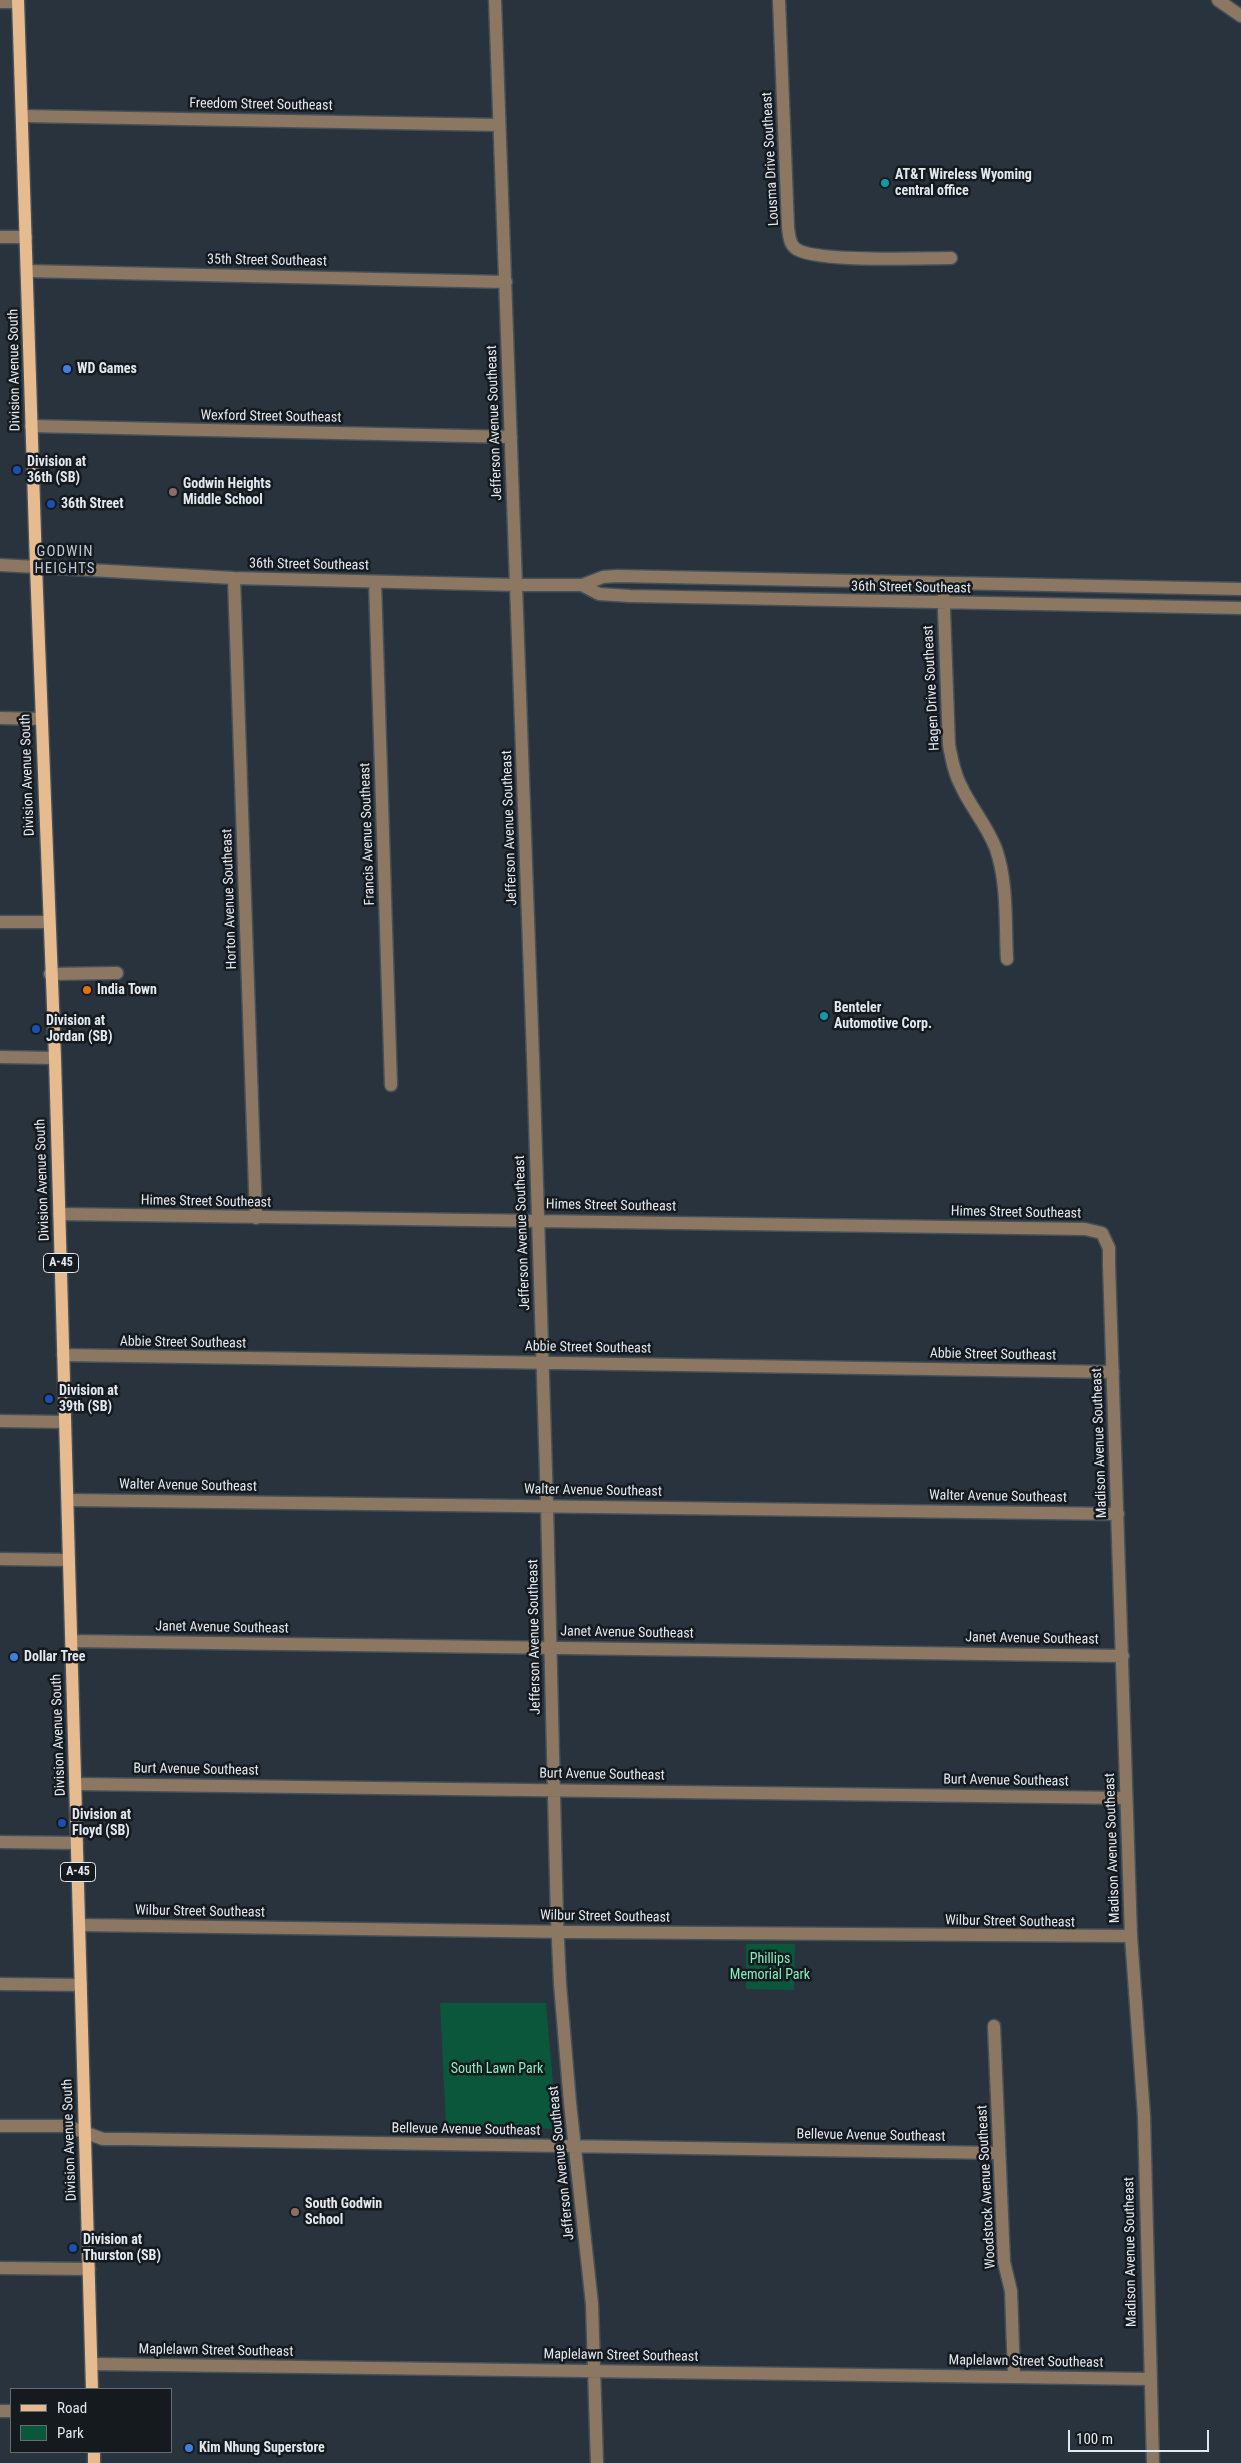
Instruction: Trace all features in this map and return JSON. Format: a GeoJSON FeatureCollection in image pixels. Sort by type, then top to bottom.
{"type":"FeatureCollection","features":[{"type":"Feature","properties":{"kind":"main road","name":"Division Avenue South"},"geometry":{"type":"LineString","coordinates":[[18,1],[48,922],[55,1058],[92,2388]]}},
{"type":"Feature","properties":{"kind":"street","name":"Jefferson Avenue Southeast"},"geometry":{"type":"LineString","coordinates":[[495,0],[547,1505],[549,1647],[558,1932],[561,1994],[592,2304],[597,2463]]}},
{"type":"Feature","properties":{"kind":"street","name":"Lousma Drive Southeast"},"geometry":{"type":"LineString","coordinates":[[779,0],[788,227],[789,239],[794,248],[807,255],[828,257],[951,258]]}},
{"type":"Feature","properties":{"kind":"street"},"geometry":{"type":"LineString","coordinates":[[1218,0],[1241,16]]}},
{"type":"Feature","properties":{"kind":"street"},"geometry":{"type":"LineString","coordinates":[[1239,0],[1241,8]]}},
{"type":"Feature","properties":{"kind":"street"},"geometry":{"type":"LineString","coordinates":[[0,2],[18,1]]}},
{"type":"Feature","properties":{"kind":"street","name":"Freedom Street Southeast"},"geometry":{"type":"LineString","coordinates":[[23,116],[499,125]]}},
{"type":"Feature","properties":{"kind":"street"},"geometry":{"type":"LineString","coordinates":[[0,237],[26,237]]}},
{"type":"Feature","properties":{"kind":"street","name":"35th Street Southeast"},"geometry":{"type":"LineString","coordinates":[[27,271],[506,282]]}},
{"type":"Feature","properties":{"kind":"street","name":"Wexford Street Southeast"},"geometry":{"type":"LineString","coordinates":[[31,426],[510,437]]}},
{"type":"Feature","properties":{"kind":"street","name":"36th Street Southeast"},"geometry":{"type":"LineString","coordinates":[[0,565],[234,578],[516,585],[582,585],[603,577],[617,576],[1241,589]]}},
{"type":"Feature","properties":{"kind":"street","name":"Horton Avenue Southeast"},"geometry":{"type":"LineString","coordinates":[[234,578],[256,1218]]}},
{"type":"Feature","properties":{"kind":"street","name":"Francis Avenue Southeast"},"geometry":{"type":"LineString","coordinates":[[375,582],[391,1085]]}},
{"type":"Feature","properties":{"kind":"street","name":"Hagen Drive Southeast"},"geometry":{"type":"LineString","coordinates":[[944,583],[943,603],[949,746],[953,768],[961,787],[987,827],[996,850],[1004,886],[1007,960]]}},
{"type":"Feature","properties":{"kind":"street","name":"36th Street Southeast"},"geometry":{"type":"LineString","coordinates":[[582,585],[599,594],[630,596],[1241,608]]}},
{"type":"Feature","properties":{"kind":"street"},"geometry":{"type":"LineString","coordinates":[[0,718],[41,719]]}},
{"type":"Feature","properties":{"kind":"street"},"geometry":{"type":"LineString","coordinates":[[0,922],[48,922]]}},
{"type":"Feature","properties":{"kind":"street"},"geometry":{"type":"LineString","coordinates":[[50,974],[117,973]]}},
{"type":"Feature","properties":{"kind":"street"},"geometry":{"type":"LineString","coordinates":[[0,1057],[55,1058]]}},
{"type":"Feature","properties":{"kind":"street","name":"Himes Street Southeast"},"geometry":{"type":"LineString","coordinates":[[59,1214],[1085,1229],[1102,1233]]}},
{"type":"Feature","properties":{"kind":"street","name":"Madison Avenue Southeast"},"geometry":{"type":"LineString","coordinates":[[1102,1233],[1108,1248],[1131,1936],[1144,2116],[1153,2463]]}},
{"type":"Feature","properties":{"kind":"street","name":"Abbie Street Southeast"},"geometry":{"type":"LineString","coordinates":[[63,1355],[1113,1372]]}},
{"type":"Feature","properties":{"kind":"street"},"geometry":{"type":"LineString","coordinates":[[0,1421],[65,1422]]}},
{"type":"Feature","properties":{"kind":"street","name":"Walter Avenue Southeast"},"geometry":{"type":"LineString","coordinates":[[68,1500],[1118,1514]]}},
{"type":"Feature","properties":{"kind":"street"},"geometry":{"type":"LineString","coordinates":[[0,1560],[69,1560]]}},
{"type":"Feature","properties":{"kind":"street","name":"Janet Avenue Southeast"},"geometry":{"type":"LineString","coordinates":[[72,1642],[1123,1656]]}},
{"type":"Feature","properties":{"kind":"street","name":"Burt Avenue Southeast"},"geometry":{"type":"LineString","coordinates":[[76,1784],[1126,1798]]}},
{"type":"Feature","properties":{"kind":"street"},"geometry":{"type":"LineString","coordinates":[[0,1842],[77,1843]]}},
{"type":"Feature","properties":{"kind":"street","name":"Wilbur Street Southeast"},"geometry":{"type":"LineString","coordinates":[[79,1925],[558,1932],[1131,1936]]}},
{"type":"Feature","properties":{"kind":"street"},"geometry":{"type":"LineString","coordinates":[[0,1984],[81,1985]]}},
{"type":"Feature","properties":{"kind":"street","name":"Woodstock Avenue Southeast"},"geometry":{"type":"LineString","coordinates":[[994,2026],[1004,2262],[1011,2291],[1014,2376]]}},
{"type":"Feature","properties":{"kind":"street","name":"Bellevue Avenue Southeast"},"geometry":{"type":"LineString","coordinates":[[0,2126],[67,2126],[103,2138],[127,2140],[998,2153]]}},
{"type":"Feature","properties":{"kind":"street"},"geometry":{"type":"LineString","coordinates":[[0,2268],[89,2269]]}},
{"type":"Feature","properties":{"kind":"street","name":"Maplelawn Street Southeast"},"geometry":{"type":"LineString","coordinates":[[92,2364],[1150,2379]]}},
{"type":"Feature","properties":{"kind":"green space","name":"Phillips Memorial Park"},"geometry":{"type":"Polygon","coordinates":[[[746,1944],[795,1944],[794,1990],[746,1989],[746,1944]]]}},
{"type":"Feature","properties":{"kind":"green space","name":"South Lawn Park"},"geometry":{"type":"Polygon","coordinates":[[[440,2003],[546,2003],[557,2129],[446,2126],[440,2003]]]}},
{"type":"Feature","properties":{"kind":"place","name":"AT&T Wireless Wyoming central office"},"geometry":{"type":"Point","coordinates":[885,183]}},
{"type":"Feature","properties":{"kind":"place","name":"WD Games"},"geometry":{"type":"Point","coordinates":[67,369]}},
{"type":"Feature","properties":{"kind":"place","name":"Division at 36th (SB)"},"geometry":{"type":"Point","coordinates":[17,470]}},
{"type":"Feature","properties":{"kind":"place","name":"Godwin Heights Middle School"},"geometry":{"type":"Point","coordinates":[173,492]}},
{"type":"Feature","properties":{"kind":"place","name":"36th Street"},"geometry":{"type":"Point","coordinates":[51,504]}},
{"type":"Feature","properties":{"kind":"place","name":"India Town"},"geometry":{"type":"Point","coordinates":[87,990]}},
{"type":"Feature","properties":{"kind":"place","name":"Benteler Automotive Corp."},"geometry":{"type":"Point","coordinates":[824,1016]}},
{"type":"Feature","properties":{"kind":"place","name":"Division at Jordan (SB)"},"geometry":{"type":"Point","coordinates":[36,1029]}},
{"type":"Feature","properties":{"kind":"place","name":"Division at 39th (SB)"},"geometry":{"type":"Point","coordinates":[49,1399]}},
{"type":"Feature","properties":{"kind":"place","name":"Dollar Tree"},"geometry":{"type":"Point","coordinates":[14,1657]}},
{"type":"Feature","properties":{"kind":"place","name":"Division at Floyd (SB)"},"geometry":{"type":"Point","coordinates":[62,1823]}},
{"type":"Feature","properties":{"kind":"place","name":"South Godwin School"},"geometry":{"type":"Point","coordinates":[295,2212]}},
{"type":"Feature","properties":{"kind":"place","name":"Division at Thurston (SB)"},"geometry":{"type":"Point","coordinates":[73,2248]}},
{"type":"Feature","properties":{"kind":"place","name":"Kim Nhung Superstore"},"geometry":{"type":"Point","coordinates":[189,2448]}},
{"type":"Feature","properties":{"kind":"district","name":"GODWIN HEIGHTS"},"geometry":{"type":"Point","coordinates":[65,560]}}]}
